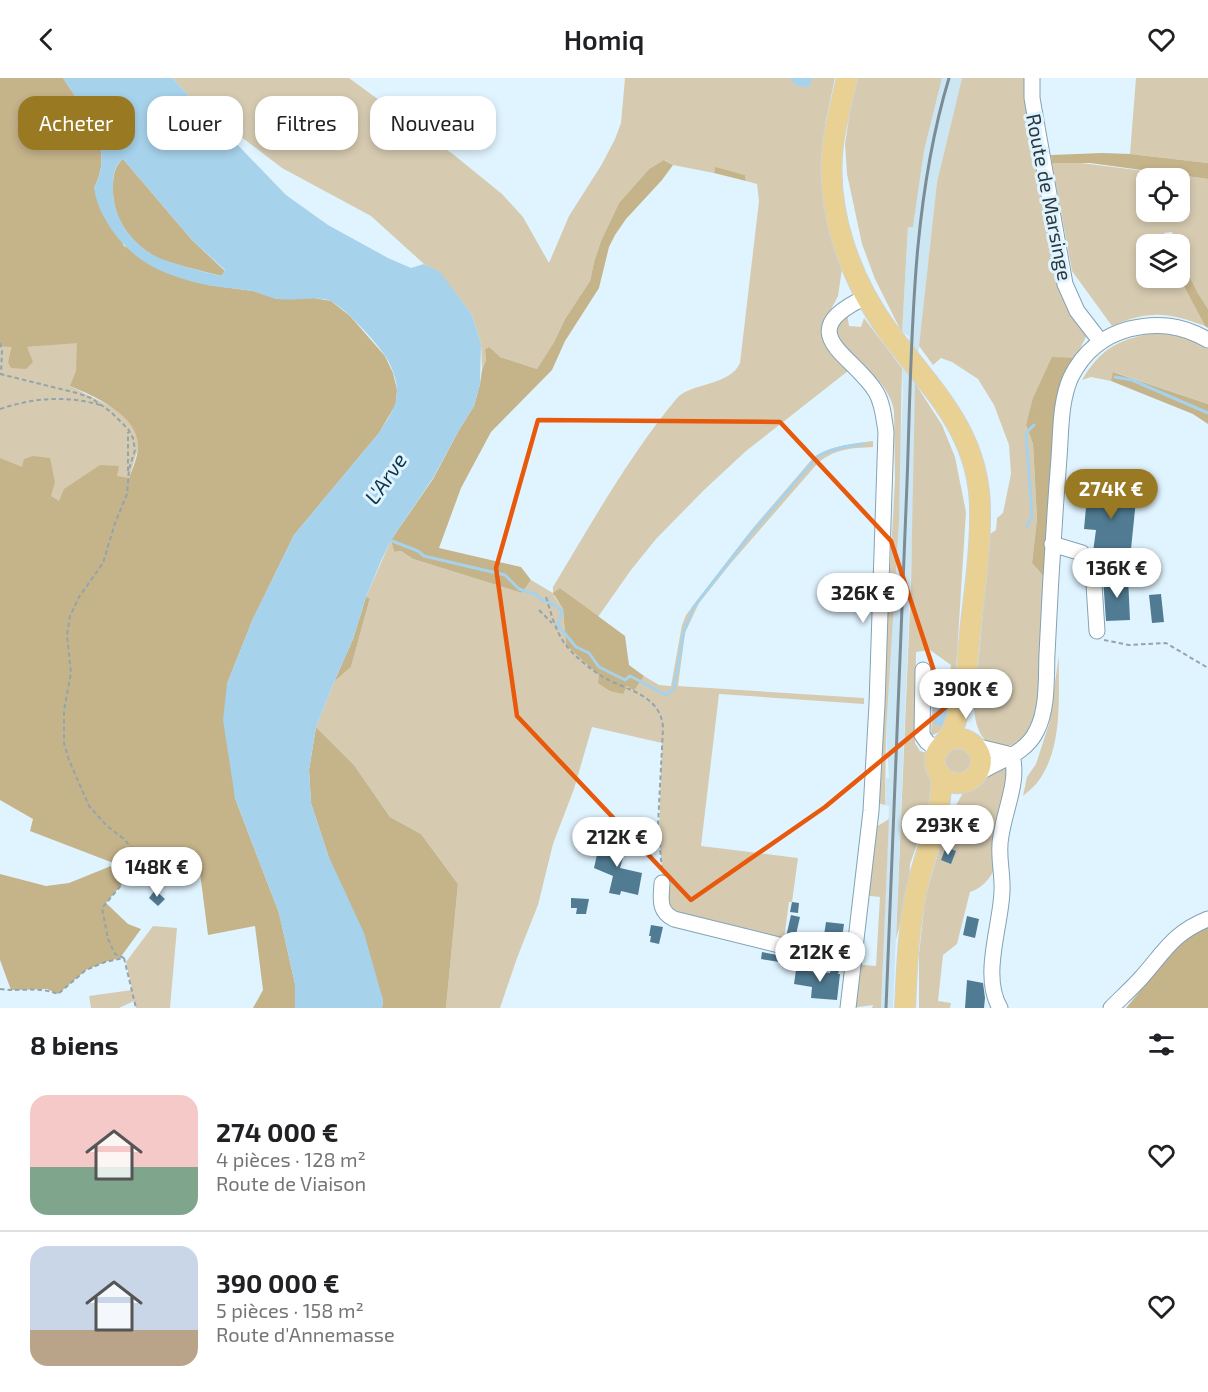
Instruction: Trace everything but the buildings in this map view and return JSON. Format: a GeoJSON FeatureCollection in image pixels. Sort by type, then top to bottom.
{"type":"FeatureCollection","features":[{"type":"Feature","properties":{"kind":"main road"},"geometry":{"type":"LineString","coordinates":[[847,78],[833,144],[833,191],[844,244],[856,278],[866,297],[888,332],[946,405],[963,433],[973,462],[980,507],[963,696],[935,764],[941,776],[951,783],[970,779]]}},
{"type":"Feature","properties":{"kind":"main road"},"geometry":{"type":"LineString","coordinates":[[934,830],[952,797],[970,779],[981,760],[967,726],[966,703],[963,696]]}},
{"type":"Feature","properties":{"kind":"main road"},"geometry":{"type":"LineString","coordinates":[[942,745],[958,738],[973,744]]}},
{"type":"Feature","properties":{"kind":"main road"},"geometry":{"type":"LineString","coordinates":[[904,1008],[913,907],[934,830],[941,776]]}},
{"type":"Feature","properties":{"kind":"street","name":"Route de Marsinge"},"geometry":{"type":"LineString","coordinates":[[1032,78],[1034,110],[1065,284],[1077,311],[1101,342]]}},
{"type":"Feature","properties":{"kind":"street"},"geometry":{"type":"LineString","coordinates":[[848,1008],[876,812],[877,704],[886,432],[876,392],[839,353],[832,343],[830,331],[833,320],[839,312],[866,297]]}},
{"type":"Feature","properties":{"kind":"street"},"geometry":{"type":"LineString","coordinates":[[970,779],[1030,742],[1041,719],[1045,692],[1052,544],[1065,397],[1070,380],[1089,351],[1123,331],[1156,325],[1181,327],[1208,340]]}},
{"type":"Feature","properties":{"kind":"street"},"geometry":{"type":"LineString","coordinates":[[1052,544],[1082,553],[1093,569],[1100,636]]}},
{"type":"Feature","properties":{"kind":"street"},"geometry":{"type":"LineString","coordinates":[[923,670],[921,730],[924,739],[942,745]]}},
{"type":"Feature","properties":{"kind":"street"},"geometry":{"type":"LineString","coordinates":[[973,744],[1012,755]]}},
{"type":"Feature","properties":{"kind":"street"},"geometry":{"type":"LineString","coordinates":[[1000,1008],[993,987],[993,955],[1002,891],[1000,838],[1015,775],[1012,755]]}},
{"type":"Feature","properties":{"kind":"street"},"geometry":{"type":"LineString","coordinates":[[663,883],[661,906],[666,915],[674,919],[795,949],[854,956]]}},
{"type":"Feature","properties":{"kind":"street"},"geometry":{"type":"LineString","coordinates":[[1111,1008],[1172,940],[1189,927],[1208,919]]}},
{"type":"Feature","properties":{"kind":"path"},"geometry":{"type":"LineString","coordinates":[[0,343],[1,374],[77,393],[103,406],[128,429],[135,445],[128,482]]}},
{"type":"Feature","properties":{"kind":"path"},"geometry":{"type":"LineString","coordinates":[[0,409],[29,400],[46,398],[85,401],[103,406]]}},
{"type":"Feature","properties":{"kind":"path"},"geometry":{"type":"LineString","coordinates":[[128,429],[127,494],[115,523],[103,563],[79,597],[70,616],[67,635],[71,673],[64,710],[64,743],[89,806],[135,852],[128,877],[102,908],[108,939],[116,954],[124,958],[136,1008]]}},
{"type":"Feature","properties":{"kind":"path"},"geometry":{"type":"LineString","coordinates":[[546,597],[554,625]]}},
{"type":"Feature","properties":{"kind":"path"},"geometry":{"type":"LineString","coordinates":[[539,610],[554,625],[575,655],[605,678],[627,686],[647,700],[660,716],[662,743],[658,825],[663,883]]}},
{"type":"Feature","properties":{"kind":"path"},"geometry":{"type":"LineString","coordinates":[[1100,636],[1129,645],[1166,643],[1208,668]]}},
{"type":"Feature","properties":{"kind":"path"},"geometry":{"type":"LineString","coordinates":[[0,988],[48,989],[58,994],[86,970],[105,962],[124,958]]}},
{"type":"Feature","properties":{"kind":"highlighted area"},"geometry":{"type":"Polygon","coordinates":[[[538,420],[780,422],[891,541],[946,707],[825,807],[691,900],[517,716],[496,568],[538,420]]]}},
{"type":"Feature","properties":{"kind":"shaded area"},"geometry":{"type":"Polygon","coordinates":[[[0,78],[63,78],[75,96],[18,96],[18,150],[101,150],[100,173],[94,188],[124,246],[208,285],[253,291],[277,299],[314,298],[331,301],[350,316],[385,356],[393,373],[397,390],[396,404],[379,433],[294,535],[252,621],[227,684],[235,798],[279,913],[295,984],[295,1008],[253,1008],[263,990],[255,926],[208,935],[199,865],[176,870],[134,857],[128,877],[106,903],[128,924],[141,929],[120,958],[86,970],[58,994],[47,989],[11,990],[0,960],[0,874],[46,886],[69,883],[116,864],[30,831],[33,819],[0,800],[0,458],[22,467],[24,459],[33,456],[50,458],[55,482],[51,496],[59,501],[64,489],[100,465],[119,466],[117,476],[129,478],[138,446],[131,425],[123,416],[102,401],[70,386],[76,371],[77,343],[27,347],[33,362],[26,369],[11,368],[8,362],[11,347],[0,346],[0,78]]]}},
{"type":"Feature","properties":{"kind":"shaded area"},"geometry":{"type":"Polygon","coordinates":[[[172,78],[349,78],[374,96],[370,96],[370,150],[447,150],[502,194],[523,217],[549,263],[569,216],[615,139],[621,123],[625,78],[835,78],[825,125],[824,143],[827,218],[842,269],[838,296],[824,323],[822,333],[827,349],[848,371],[746,451],[703,491],[656,539],[598,617],[560,588],[554,596],[563,609],[566,645],[600,675],[634,691],[644,676],[659,685],[671,686],[682,625],[686,615],[753,528],[813,458],[834,448],[873,441],[873,447],[836,452],[817,464],[699,603],[685,633],[678,686],[864,698],[864,704],[719,694],[701,846],[798,858],[783,947],[669,917],[659,832],[662,743],[592,727],[574,789],[553,844],[538,905],[500,1008],[446,1008],[458,884],[421,834],[390,817],[354,765],[316,727],[334,682],[351,667],[370,598],[366,597],[391,540],[394,552],[401,551],[413,559],[522,593],[531,580],[553,593],[553,587],[612,490],[659,420],[683,393],[719,380],[735,370],[740,363],[759,201],[757,184],[746,181],[745,175],[715,168],[714,173],[673,165],[665,160],[649,169],[619,203],[601,241],[590,281],[565,319],[537,369],[485,350],[486,360],[482,370],[481,344],[472,315],[440,273],[424,264],[371,216],[282,168],[258,150],[358,150],[358,96],[255,96],[255,147],[243,138],[243,96],[189,96],[172,78]]]}},
{"type":"Feature","properties":{"kind":"shaded area"},"geometry":{"type":"Polygon","coordinates":[[[855,78],[942,78],[924,151],[913,227],[908,227],[902,333],[875,279],[862,244],[847,174],[845,144],[855,78]]]}},
{"type":"Feature","properties":{"kind":"shaded area"},"geometry":{"type":"Polygon","coordinates":[[[942,78],[962,78],[937,182],[915,383],[918,394],[893,1008],[881,1008],[889,806],[885,805],[886,778],[889,778],[886,732],[903,394],[902,368],[907,370],[909,336],[902,333],[908,227],[913,226],[924,151],[942,78]]]}},
{"type":"Feature","properties":{"kind":"shaded area"},"geometry":{"type":"Polygon","coordinates":[[[962,78],[1024,78],[1026,105],[1056,275],[1061,291],[1087,335],[1075,358],[1029,415],[1026,425],[1033,444],[1037,519],[1032,563],[1045,578],[1037,719],[1022,743],[1002,746],[994,745],[983,737],[974,710],[990,534],[996,530],[997,518],[1003,513],[1011,474],[1009,445],[994,405],[978,379],[952,362],[941,358],[933,365],[919,346],[937,182],[962,78]]]}},
{"type":"Feature","properties":{"kind":"shaded area"},"geometry":{"type":"Polygon","coordinates":[[[1136,78],[1208,78],[1208,163],[1130,154],[1136,78]]]}},
{"type":"Feature","properties":{"kind":"shaded area"},"geometry":{"type":"Polygon","coordinates":[[[1130,154],[1208,163],[1208,179],[1190,177],[1190,168],[1136,169],[1090,163],[1052,163],[1051,155],[1130,154]]]}},
{"type":"Feature","properties":{"kind":"shaded area"},"geometry":{"type":"Polygon","coordinates":[[[123,159],[192,240],[225,271],[221,276],[160,259],[137,244],[130,236],[119,219],[113,199],[115,172],[123,159]]]}},
{"type":"Feature","properties":{"kind":"shaded area"},"geometry":{"type":"Polygon","coordinates":[[[664,160],[673,165],[615,235],[609,247],[599,288],[565,341],[552,370],[491,432],[461,488],[439,548],[521,567],[531,580],[522,593],[413,559],[401,551],[394,552],[391,540],[433,479],[474,406],[486,360],[485,350],[489,347],[500,357],[537,369],[565,319],[590,281],[601,241],[619,203],[649,169],[664,160]]]}},
{"type":"Feature","properties":{"kind":"shaded area"},"geometry":{"type":"Polygon","coordinates":[[[1073,162],[1136,170],[1136,222],[1190,222],[1190,177],[1208,179],[1208,309],[1190,280],[1190,234],[1173,234],[1172,232],[1136,234],[1136,288],[1185,288],[1205,326],[1180,318],[1148,315],[1112,326],[1072,271],[1052,163],[1073,162]]]}},
{"type":"Feature","properties":{"kind":"shaded area"},"geometry":{"type":"Polygon","coordinates":[[[715,167],[745,175],[746,181],[714,173],[715,167]]]}},
{"type":"Feature","properties":{"kind":"shaded area"},"geometry":{"type":"Polygon","coordinates":[[[1190,278],[1208,309],[1208,328],[1185,288],[1190,288],[1190,278]]]}},
{"type":"Feature","properties":{"kind":"shaded area"},"geometry":{"type":"Polygon","coordinates":[[[152,306],[138,449],[118,514],[0,497],[0,346],[11,346],[8,362],[27,347],[77,342],[117,345],[70,386],[114,408],[152,306]]]}},
{"type":"Feature","properties":{"kind":"shaded area"},"geometry":{"type":"Polygon","coordinates":[[[847,313],[849,326],[861,327],[864,318],[902,368],[899,520],[886,732],[885,805],[877,803],[886,681],[895,480],[894,411],[890,398],[882,385],[844,350],[839,342],[837,333],[839,324],[847,313]]]}},
{"type":"Feature","properties":{"kind":"shaded area"},"geometry":{"type":"Polygon","coordinates":[[[1153,333],[1182,337],[1208,349],[1208,404],[1114,372],[1111,381],[1091,377],[1082,380],[1096,360],[1112,347],[1153,333]]]}},
{"type":"Feature","properties":{"kind":"shaded area"},"geometry":{"type":"Polygon","coordinates":[[[1052,357],[1075,358],[1045,578],[1032,563],[1037,519],[1033,444],[1026,425],[1033,398],[1052,357]]]}},
{"type":"Feature","properties":{"kind":"shaded area"},"geometry":{"type":"Polygon","coordinates":[[[1113,372],[1208,404],[1208,424],[1193,414],[1111,381],[1113,372]]]}},
{"type":"Feature","properties":{"kind":"shaded area"},"geometry":{"type":"Polygon","coordinates":[[[915,383],[942,425],[955,457],[966,512],[955,686],[946,723],[937,733],[931,735],[933,691],[940,685],[949,686],[951,665],[930,650],[916,652],[915,743],[920,751],[928,753],[933,779],[933,798],[925,809],[920,836],[910,864],[909,892],[896,939],[911,584],[915,383]]]}},
{"type":"Feature","properties":{"kind":"shaded area"},"geometry":{"type":"Polygon","coordinates":[[[560,588],[625,636],[629,665],[644,676],[634,691],[627,686],[623,694],[610,691],[598,683],[599,675],[566,645],[563,609],[553,593],[560,588]]]}},
{"type":"Feature","properties":{"kind":"shaded area"},"geometry":{"type":"Polygon","coordinates":[[[366,597],[370,598],[351,667],[334,682],[353,639],[366,597]]]}},
{"type":"Feature","properties":{"kind":"shaded area"},"geometry":{"type":"Polygon","coordinates":[[[1059,655],[1058,722],[1052,754],[1037,783],[1023,796],[1027,777],[1036,764],[1049,724],[1059,655]]]}},
{"type":"Feature","properties":{"kind":"shaded area"},"geometry":{"type":"Polygon","coordinates":[[[316,727],[354,765],[390,817],[421,834],[458,884],[446,1008],[382,1008],[383,1000],[328,855],[311,803],[309,770],[316,727]]]}},
{"type":"Feature","properties":{"kind":"shaded area"},"geometry":{"type":"Polygon","coordinates":[[[947,748],[967,748],[973,763],[964,775],[949,774],[942,756],[947,748]]]}},
{"type":"Feature","properties":{"kind":"shaded area"},"geometry":{"type":"Polygon","coordinates":[[[1003,767],[1007,770],[995,868],[985,883],[970,892],[957,944],[943,955],[938,1001],[951,1003],[950,1008],[919,1008],[919,954],[925,898],[948,819],[963,793],[977,785],[990,773],[1003,767]]]}},
{"type":"Feature","properties":{"kind":"shaded area"},"geometry":{"type":"Polygon","coordinates":[[[889,819],[881,1008],[872,1008],[873,1005],[851,1008],[853,964],[876,966],[880,897],[862,895],[876,827],[889,819]]]}},
{"type":"Feature","properties":{"kind":"shaded area"},"geometry":{"type":"Polygon","coordinates":[[[153,926],[177,928],[170,1008],[136,1008],[134,1001],[119,1008],[91,1008],[89,996],[132,990],[126,962],[153,926]]]}},
{"type":"Feature","properties":{"kind":"shaded area"},"geometry":{"type":"Polygon","coordinates":[[[1208,926],[1208,1008],[1126,1008],[1183,940],[1208,926]]]}},
{"type":"Feature","properties":{"kind":"water","name":"L'Arve"},"geometry":{"type":"Polygon","coordinates":[[[63,78],[172,78],[189,96],[147,96],[147,150],[243,150],[286,195],[328,225],[411,268],[424,264],[440,272],[472,315],[481,344],[480,384],[474,406],[433,478],[391,540],[381,561],[366,597],[353,639],[316,727],[309,770],[311,803],[328,855],[364,933],[383,1000],[382,1008],[295,1008],[295,984],[279,913],[235,798],[223,720],[227,684],[252,621],[294,535],[379,433],[397,398],[394,374],[386,357],[368,334],[342,309],[328,300],[278,299],[252,291],[193,282],[155,268],[133,254],[114,233],[104,217],[94,188],[100,173],[101,150],[135,150],[135,96],[75,96],[63,78]],[[123,159],[115,168],[114,199],[120,219],[138,244],[161,259],[187,267],[221,276],[225,270],[192,240],[123,159]]]}},
{"type":"Feature","properties":{"kind":"water"},"geometry":{"type":"Polygon","coordinates":[[[790,78],[813,78],[808,88],[795,85],[790,78]]]}},
{"type":"Feature","properties":{"kind":"water"},"geometry":{"type":"Polygon","coordinates":[[[940,685],[949,686],[951,696],[942,726],[934,724],[935,692],[940,685]]]}},
{"type":"Feature","properties":{"kind":"waterway"},"geometry":{"type":"LineString","coordinates":[[1115,377],[1132,380],[1208,413]]}},
{"type":"Feature","properties":{"kind":"waterway"},"geometry":{"type":"LineString","coordinates":[[1027,526],[1032,516],[1026,433],[1034,425]]}},
{"type":"Feature","properties":{"kind":"waterway"},"geometry":{"type":"LineString","coordinates":[[387,539],[418,551],[424,556],[505,575],[519,589],[535,594],[562,611],[558,625],[576,647],[589,653],[599,667],[625,680],[630,676],[666,695],[674,688],[684,631],[693,608],[748,537],[818,456],[835,449],[864,444]]}},
{"type":"Feature","properties":{"kind":"railway"},"geometry":{"type":"LineString","coordinates":[[886,1008],[915,279],[927,177],[936,127],[949,78]]}}]}
